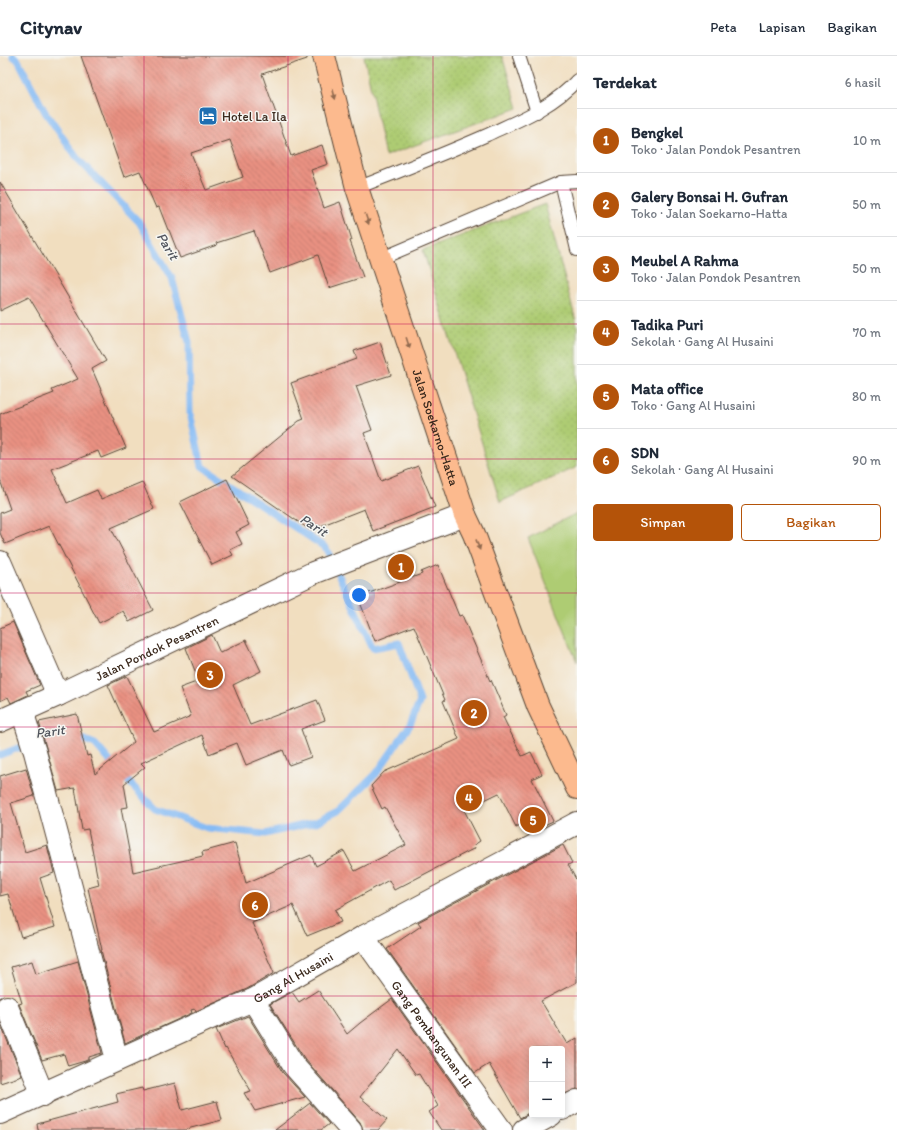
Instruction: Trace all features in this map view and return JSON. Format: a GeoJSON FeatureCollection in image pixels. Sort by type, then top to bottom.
{"type":"FeatureCollection","features":[{"type":"Feature","properties":{"kind":"highway","name":"Jalan Soekarno-Hatta"},"geometry":{"type":"LineString","coordinates":[[324,56],[357,188],[465,515],[474,534],[538,706],[577,788]]}},
{"type":"Feature","properties":{"kind":"street","name":"Jalan Pondok Pesantren"},"geometry":{"type":"LineString","coordinates":[[0,721],[58,695],[314,573],[465,515]]}},
{"type":"Feature","properties":{"kind":"street"},"geometry":{"type":"LineString","coordinates":[[0,562],[58,695]]}},
{"type":"Feature","properties":{"kind":"street"},"geometry":{"type":"LineString","coordinates":[[22,711],[117,1060]]}},
{"type":"Feature","properties":{"kind":"street","name":"Gang Al Husaini"},"geometry":{"type":"LineString","coordinates":[[0,1113],[253,1000],[363,937],[577,823]]}},
{"type":"Feature","properties":{"kind":"street","name":"Gang Pembangunan III"},"geometry":{"type":"LineString","coordinates":[[363,937],[501,1130]]}},
{"type":"Feature","properties":{"kind":"street"},"geometry":{"type":"LineString","coordinates":[[253,1000],[294,1066],[351,1130]]}},
{"type":"Feature","properties":{"kind":"street"},"geometry":{"type":"LineString","coordinates":[[7,1007],[42,1095]]}},
{"type":"Feature","properties":{"kind":"street"},"geometry":{"type":"LineString","coordinates":[[565,1107],[577,1101]]}},
{"type":"Feature","properties":{"kind":"street"},"geometry":{"type":"LineString","coordinates":[[524,1130],[546,1118]]}},
{"type":"Feature","properties":{"kind":"lane"},"geometry":{"type":"LineString","coordinates":[[519,56],[537,112]]}},
{"type":"Feature","properties":{"kind":"lane"},"geometry":{"type":"LineString","coordinates":[[357,188],[441,155],[537,112],[572,86],[577,80]]}},
{"type":"Feature","properties":{"kind":"lane"},"geometry":{"type":"LineString","coordinates":[[561,182],[577,250]]}},
{"type":"Feature","properties":{"kind":"lane"},"geometry":{"type":"LineString","coordinates":[[380,258],[561,182],[577,182]]}},
{"type":"Feature","properties":{"kind":"green space"},"geometry":{"type":"Polygon","coordinates":[[[364,56],[502,56],[518,108],[385,156],[364,56]]]}},
{"type":"Feature","properties":{"kind":"green space"},"geometry":{"type":"Polygon","coordinates":[[[545,204],[577,325],[577,467],[500,502],[423,250],[545,204]]]}},
{"type":"Feature","properties":{"kind":"green space"},"geometry":{"type":"Polygon","coordinates":[[[577,513],[577,662],[528,538],[577,513]]]}},
{"type":"Feature","properties":{"kind":"building"},"geometry":{"type":"Polygon","coordinates":[[[81,56],[307,56],[307,59],[262,74],[291,156],[322,145],[328,164],[311,170],[324,208],[340,202],[352,240],[350,241],[363,277],[329,288],[318,255],[270,273],[254,231],[216,243],[217,245],[180,258],[159,207],[156,208],[140,171],[124,177],[81,56]],[[230,140],[191,153],[206,190],[243,177],[230,140]]]}},
{"type":"Feature","properties":{"kind":"building"},"geometry":{"type":"Polygon","coordinates":[[[0,182],[106,361],[92,369],[126,448],[101,458],[98,451],[52,469],[67,503],[97,490],[101,499],[142,482],[154,509],[111,528],[153,610],[129,622],[123,611],[99,623],[49,526],[5,544],[0,533],[0,513],[10,509],[0,480],[0,414],[54,393],[52,390],[78,379],[29,297],[0,311],[0,182]]]}},
{"type":"Feature","properties":{"kind":"building"},"geometry":{"type":"Polygon","coordinates":[[[380,342],[391,375],[356,386],[372,430],[364,433],[381,481],[418,466],[435,507],[373,531],[364,509],[310,530],[232,476],[299,421],[304,419],[291,383],[357,359],[354,351],[380,342]]]}},
{"type":"Feature","properties":{"kind":"building"},"geometry":{"type":"Polygon","coordinates":[[[227,479],[249,525],[236,532],[242,544],[230,550],[233,555],[212,565],[180,502],[227,479]]]}},
{"type":"Feature","properties":{"kind":"building"},"geometry":{"type":"Polygon","coordinates":[[[438,565],[459,616],[462,615],[490,681],[491,680],[506,715],[503,717],[522,756],[531,752],[542,774],[532,779],[553,821],[535,829],[529,820],[516,827],[499,793],[464,810],[480,841],[474,845],[475,848],[394,890],[389,880],[335,910],[341,922],[307,936],[293,905],[252,923],[274,973],[247,989],[196,1011],[195,1009],[191,1010],[192,1013],[125,1043],[101,950],[88,888],[99,885],[88,829],[82,830],[75,788],[58,791],[39,722],[77,714],[87,756],[90,755],[95,774],[134,742],[108,685],[127,676],[154,732],[191,716],[180,688],[199,681],[186,648],[212,635],[220,653],[246,640],[261,671],[233,685],[250,725],[317,700],[325,720],[301,729],[311,757],[289,765],[283,750],[246,765],[237,743],[209,754],[202,735],[141,763],[145,767],[124,784],[128,807],[121,808],[133,872],[203,856],[202,852],[235,843],[246,883],[311,855],[316,866],[344,851],[355,871],[406,845],[385,807],[382,809],[371,786],[384,772],[459,739],[443,701],[445,700],[414,626],[375,641],[358,597],[422,574],[421,572],[438,565]]]}},
{"type":"Feature","properties":{"kind":"building"},"geometry":{"type":"Polygon","coordinates":[[[13,622],[40,685],[26,691],[28,695],[11,703],[8,697],[0,701],[0,628],[13,622]]]}},
{"type":"Feature","properties":{"kind":"building"},"geometry":{"type":"Polygon","coordinates":[[[26,768],[34,796],[11,803],[25,852],[47,845],[54,873],[40,878],[55,927],[21,937],[8,894],[0,896],[0,776],[26,768]]]}},
{"type":"Feature","properties":{"kind":"building"},"geometry":{"type":"Polygon","coordinates":[[[563,845],[572,863],[568,865],[577,881],[577,982],[541,1001],[567,1044],[577,1038],[577,1089],[565,1094],[565,1046],[529,1046],[529,1113],[520,1118],[489,1064],[475,1073],[387,949],[421,926],[418,922],[563,845]]]}},
{"type":"Feature","properties":{"kind":"building"},"geometry":{"type":"Polygon","coordinates":[[[32,961],[36,974],[78,961],[102,1053],[89,1057],[89,1059],[85,1061],[68,1066],[64,1054],[42,1060],[19,1004],[22,1003],[11,967],[32,961]]]}},
{"type":"Feature","properties":{"kind":"building"},"geometry":{"type":"Polygon","coordinates":[[[318,990],[347,1034],[392,999],[485,1130],[441,1130],[429,1112],[438,1106],[419,1074],[416,1075],[398,1049],[360,1097],[387,1120],[378,1130],[363,1130],[360,1122],[304,1058],[270,1004],[292,992],[299,1002],[318,990]]]}},
{"type":"Feature","properties":{"kind":"building"},"geometry":{"type":"Polygon","coordinates":[[[248,1016],[283,1073],[305,1097],[255,1111],[244,1093],[251,1091],[226,1048],[225,1049],[216,1029],[248,1016]]]}},
{"type":"Feature","properties":{"kind":"building"},"geometry":{"type":"Polygon","coordinates":[[[0,1023],[22,1076],[0,1083],[0,1023]]]}},
{"type":"Feature","properties":{"kind":"building"},"geometry":{"type":"Polygon","coordinates":[[[175,1083],[182,1110],[217,1101],[222,1120],[187,1130],[38,1130],[37,1124],[118,1102],[116,1094],[142,1088],[143,1091],[175,1083]]]}},
{"type":"Feature","properties":{"kind":"building"},"geometry":{"type":"Polygon","coordinates":[[[310,1103],[329,1124],[321,1130],[275,1130],[310,1103]]]}},
{"type":"Feature","properties":{"kind":"waterway","name":"Parit"},"geometry":{"type":"LineString","coordinates":[[13,56],[18,60],[45,112],[77,158],[139,222],[172,278],[189,342],[190,413],[202,466],[326,548],[373,648],[399,643],[420,701],[410,725],[376,774],[338,811],[316,822],[265,834],[207,828],[155,809],[95,744],[82,739],[75,740]]}},
{"type":"Feature","properties":{"kind":"waterway","name":"Parit"},"geometry":{"type":"LineString","coordinates":[[0,755],[18,748],[55,743]]}},
{"type":"Feature","properties":{"kind":"place","name":"Hotel La Ila"},"geometry":{"type":"Point","coordinates":[208,116]}},
{"type":"Feature","properties":{"kind":"place","name":"Bengkel"},"geometry":{"type":"Point","coordinates":[401,567]}},
{"type":"Feature","properties":{"kind":"place","name":"Meubel A Rahma"},"geometry":{"type":"Point","coordinates":[210,675]}},
{"type":"Feature","properties":{"kind":"place","name":"Galery Bonsai H. Gufran"},"geometry":{"type":"Point","coordinates":[474,713]}},
{"type":"Feature","properties":{"kind":"place","name":"Tadika Puri"},"geometry":{"type":"Point","coordinates":[469,798]}},
{"type":"Feature","properties":{"kind":"place","name":"Mata office"},"geometry":{"type":"Point","coordinates":[533,820]}},
{"type":"Feature","properties":{"kind":"place","name":"SDN"},"geometry":{"type":"Point","coordinates":[255,905]}}]}
